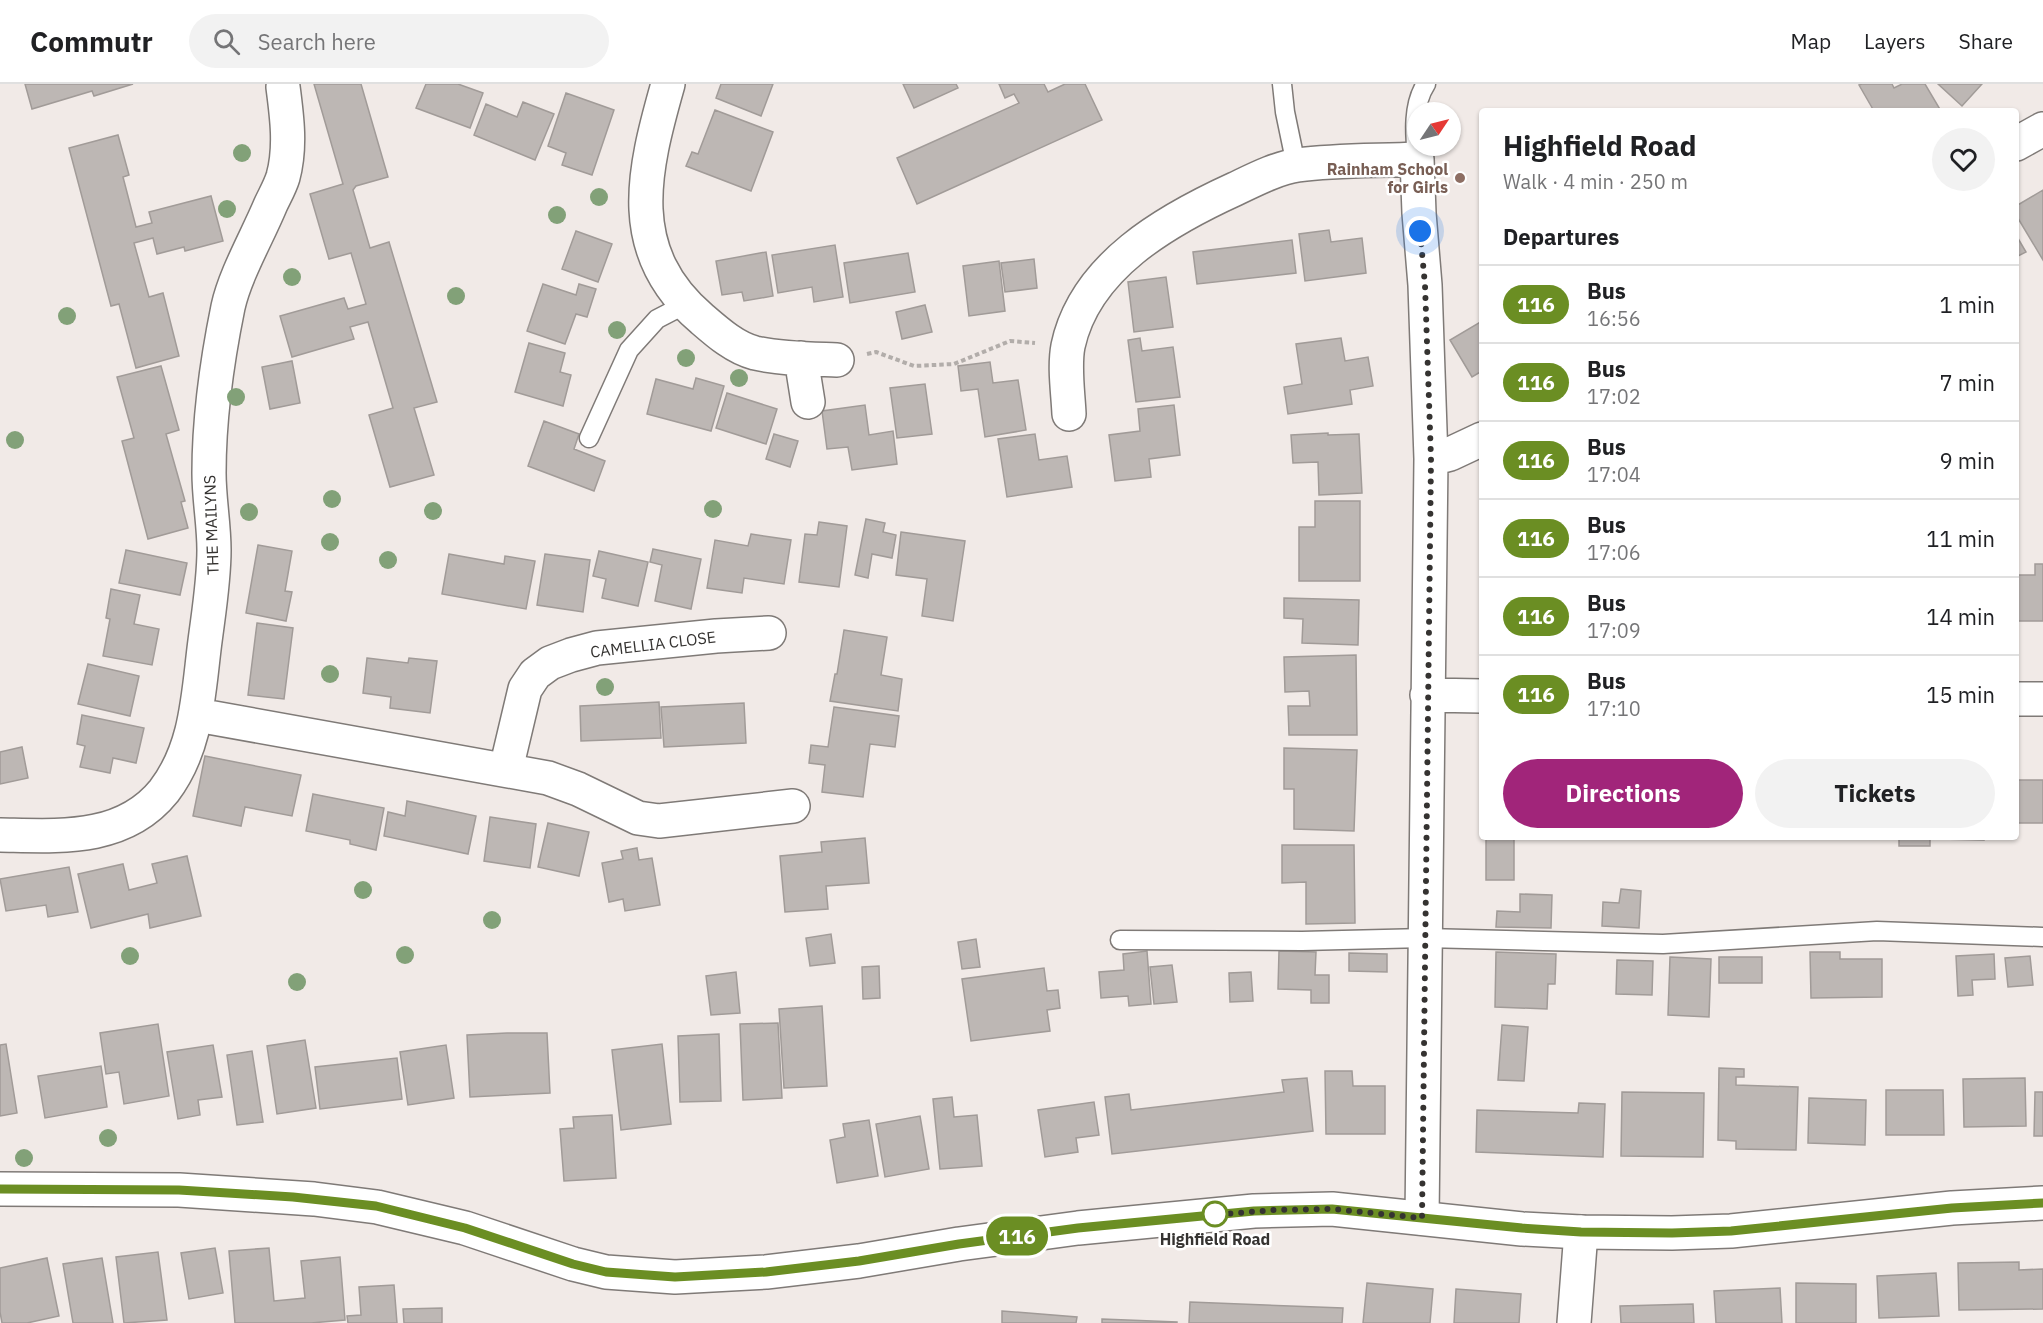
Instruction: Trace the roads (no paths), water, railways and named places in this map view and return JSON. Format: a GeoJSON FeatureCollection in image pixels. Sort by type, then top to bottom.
{"type":"FeatureCollection","features":[{"type":"Feature","properties":{"kind":"street"},"geometry":{"type":"LineString","coordinates":[[668,84],[652,138],[645,187],[646,227],[656,261],[671,287],[720,335],[753,352],[837,360]]}},
{"type":"Feature","properties":{"kind":"street","name":"THE MAILYNS"},"geometry":{"type":"LineString","coordinates":[[0,835],[90,834],[119,824],[141,811],[162,792],[176,771],[188,746],[197,715],[213,586],[214,548],[209,475],[216,382],[229,303],[244,263],[283,178],[287,119],[283,87]]}},
{"type":"Feature","properties":{"kind":"street"},"geometry":{"type":"LineString","coordinates":[[2019,142],[2043,129]]}},
{"type":"Feature","properties":{"kind":"street"},"geometry":{"type":"LineString","coordinates":[[1069,414],[1068,346],[1086,301],[1115,266],[1152,234],[1180,216],[1220,196],[1296,165],[1417,159],[1425,285],[1431,459],[1422,1218]]}},
{"type":"Feature","properties":{"kind":"street"},"geometry":{"type":"LineString","coordinates":[[801,358],[808,402]]}},
{"type":"Feature","properties":{"kind":"street"},"geometry":{"type":"LineString","coordinates":[[1431,459],[1450,454],[1479,440]]}},
{"type":"Feature","properties":{"kind":"street","name":"CAMELLIA CLOSE"},"geometry":{"type":"LineString","coordinates":[[506,769],[525,689],[536,674],[550,663],[597,648],[769,633]]}},
{"type":"Feature","properties":{"kind":"street"},"geometry":{"type":"LineString","coordinates":[[1427,696],[1479,696]]}},
{"type":"Feature","properties":{"kind":"street"},"geometry":{"type":"LineString","coordinates":[[2019,699],[2043,699]]}},
{"type":"Feature","properties":{"kind":"street"},"geometry":{"type":"LineString","coordinates":[[197,715],[548,778],[638,818],[659,821],[793,806]]}},
{"type":"Feature","properties":{"kind":"street"},"geometry":{"type":"LineString","coordinates":[[0,1189],[179,1190],[293,1197],[376,1206],[465,1228],[573,1264],[606,1272],[675,1277],[766,1272],[859,1261],[959,1244],[1078,1228],[1254,1211],[1332,1209],[1510,1227],[1581,1232],[1662,1233],[1731,1231],[1952,1208],[2043,1203]]}},
{"type":"Feature","properties":{"kind":"street"},"geometry":{"type":"LineString","coordinates":[[1574,1323],[1581,1232]]}},
{"type":"Feature","properties":{"kind":"lane"},"geometry":{"type":"LineString","coordinates":[[1282,84],[1285,112],[1296,165]]}},
{"type":"Feature","properties":{"kind":"lane"},"geometry":{"type":"LineString","coordinates":[[1417,159],[1415,125],[1422,91],[1426,84]]}},
{"type":"Feature","properties":{"kind":"lane"},"geometry":{"type":"LineString","coordinates":[[589,438],[629,350],[657,319],[686,304]]}},
{"type":"Feature","properties":{"kind":"lane"},"geometry":{"type":"LineString","coordinates":[[1120,940],[1302,941],[1425,938],[1663,944],[1877,931],[2043,936]]}},
{"type":"Feature","properties":{"kind":"place","name":"Rainham School for Girls"},"geometry":{"type":"Point","coordinates":[1460,178]}},
{"type":"Feature","properties":{"kind":"place","name":"Highfield Road"},"geometry":{"type":"Point","coordinates":[1215,1214]}}]}
